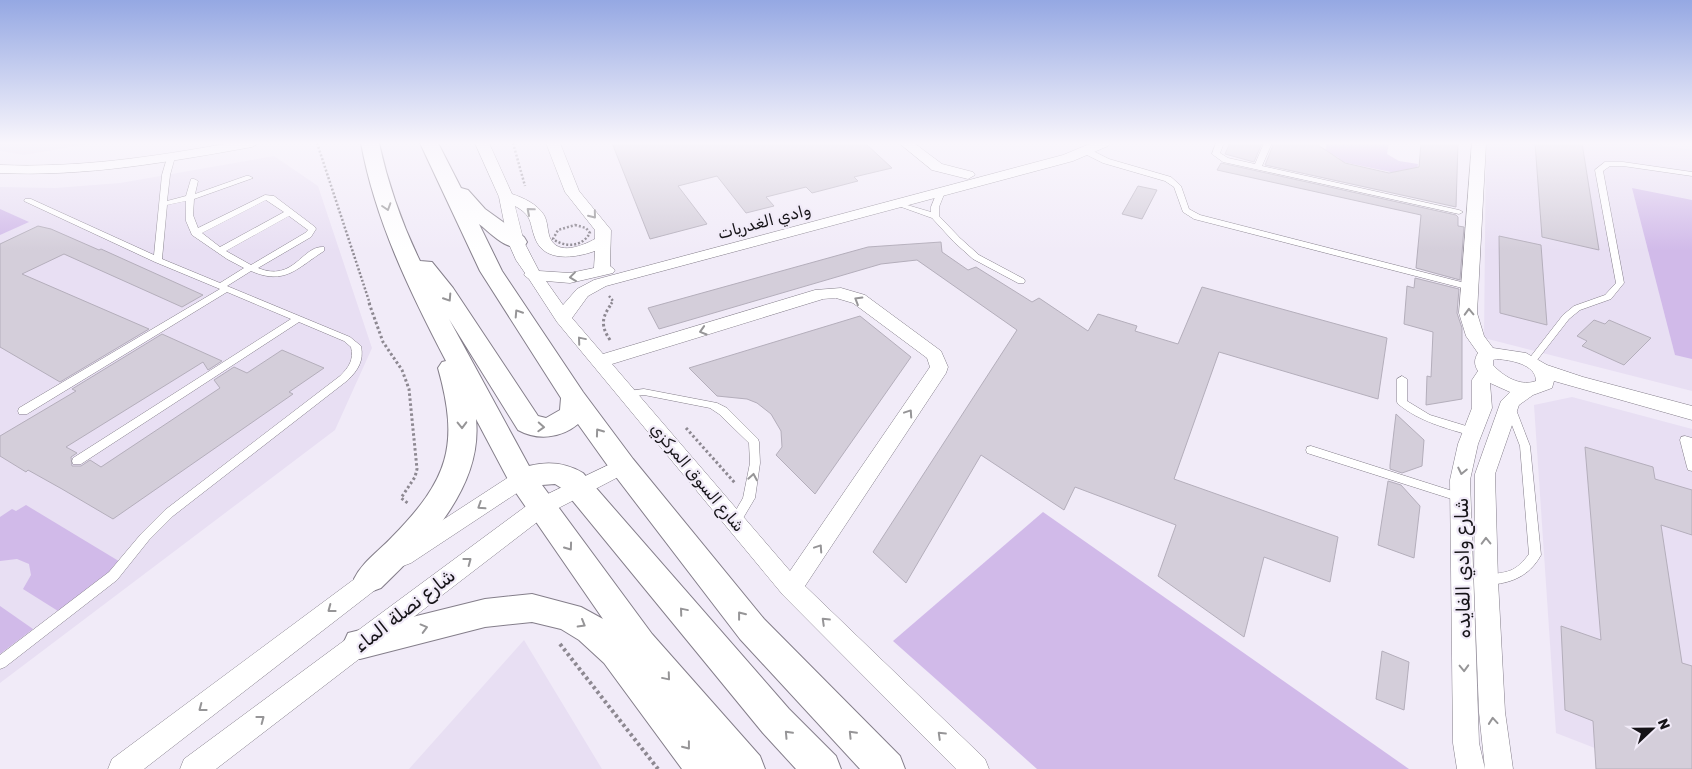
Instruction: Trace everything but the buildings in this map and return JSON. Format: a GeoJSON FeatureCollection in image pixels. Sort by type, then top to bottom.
{"type":"FeatureCollection","features":[{"type":"Feature","properties":{"kind":"main road"},"geometry":{"type":"LineString","coordinates":[[379,179],[396,233],[440,326],[522,479],[640,645],[746,769]]}},
{"type":"Feature","properties":{"kind":"main road"},"geometry":{"type":"LineString","coordinates":[[445,179],[491,272],[574,398],[623,466],[752,629],[886,769]]}},
{"type":"Feature","properties":{"kind":"main road"},"geometry":{"type":"LineString","coordinates":[[448,185],[465,197],[478,213],[516,242]]}},
{"type":"Feature","properties":{"kind":"main road"},"geometry":{"type":"LineString","coordinates":[[396,233],[441,288],[528,423],[540,428],[564,422],[573,413],[574,398]]}},
{"type":"Feature","properties":{"kind":"main road"},"geometry":{"type":"LineString","coordinates":[[370,579],[408,541],[429,515],[446,491],[456,467],[462,443],[463,418],[440,326]]}},
{"type":"Feature","properties":{"kind":"main road"},"geometry":{"type":"LineString","coordinates":[[522,479],[541,474],[556,473],[569,478],[580,488],[776,721],[822,769]]}},
{"type":"Feature","properties":{"kind":"main road"},"geometry":{"type":"LineString","coordinates":[[360,644],[486,613],[532,608],[569,616],[591,630],[616,652],[705,769]]}},
{"type":"Feature","properties":{"kind":"street","name":"شارع السوق المركزي"},"geometry":{"type":"LineString","coordinates":[[498,179],[506,197],[516,242],[532,275],[563,318],[791,588],[976,769]]}},
{"type":"Feature","properties":{"kind":"street"},"geometry":{"type":"LineString","coordinates":[[565,179],[572,192],[603,230],[602,272]]}},
{"type":"Feature","properties":{"kind":"street"},"geometry":{"type":"LineString","coordinates":[[933,179],[934,189]]}},
{"type":"Feature","properties":{"kind":"street","name":"وادي الغدريات"},"geometry":{"type":"LineString","coordinates":[[563,318],[575,299],[590,287],[600,283],[897,204],[959,179]]}},
{"type":"Feature","properties":{"kind":"street","name":"وادي الغدريات"},"geometry":{"type":"LineString","coordinates":[[532,275],[570,278],[602,272],[978,179]]}},
{"type":"Feature","properties":{"kind":"street"},"geometry":{"type":"LineString","coordinates":[[1477,179],[1468,314],[1471,331],[1488,363],[1501,382],[1536,376],[1557,382],[1577,382],[1692,413]]}},
{"type":"Feature","properties":{"kind":"street"},"geometry":{"type":"LineString","coordinates":[[506,197],[529,208],[536,214],[543,239],[548,247],[566,252],[584,250],[604,241]]}},
{"type":"Feature","properties":{"kind":"street"},"geometry":{"type":"LineString","coordinates":[[599,361],[622,356],[822,294],[835,293],[848,294],[859,299],[935,356],[939,367],[937,373],[791,588]]}},
{"type":"Feature","properties":{"kind":"street"},"geometry":{"type":"LineString","coordinates":[[1488,363],[1504,353],[1513,354],[1536,376]]}},
{"type":"Feature","properties":{"kind":"street","name":"شارع وادي الفايده"},"geometry":{"type":"LineString","coordinates":[[1471,769],[1466,733],[1460,480],[1468,444],[1482,408],[1481,380],[1488,363]]}},
{"type":"Feature","properties":{"kind":"street","name":"شارع وادي الفايده"},"geometry":{"type":"LineString","coordinates":[[1499,769],[1492,712],[1486,581],[1485,474],[1511,401],[1536,376]]}},
{"type":"Feature","properties":{"kind":"street","name":"شارع نصلة الماء"},"geometry":{"type":"LineString","coordinates":[[194,769],[541,507],[623,466]]}},
{"type":"Feature","properties":{"kind":"street"},"geometry":{"type":"LineString","coordinates":[[122,769],[370,579],[522,479]]}},
{"type":"Feature","properties":{"kind":"lane"},"geometry":{"type":"LineString","coordinates":[[158,260],[166,179]]}},
{"type":"Feature","properties":{"kind":"lane"},"geometry":{"type":"LineString","coordinates":[[163,204],[190,198],[247,179]]}},
{"type":"Feature","properties":{"kind":"lane"},"geometry":{"type":"LineString","coordinates":[[1168,179],[1177,186],[1186,210],[1197,217],[1470,287]]}},
{"type":"Feature","properties":{"kind":"lane"},"geometry":{"type":"LineString","coordinates":[[1308,179],[1459,212]]}},
{"type":"Feature","properties":{"kind":"lane"},"geometry":{"type":"LineString","coordinates":[[1536,376],[1566,317],[1577,308],[1608,297],[1620,283],[1601,179]]}},
{"type":"Feature","properties":{"kind":"lane"},"geometry":{"type":"LineString","coordinates":[[194,181],[190,198],[190,221],[195,233],[250,268],[267,276],[274,276],[288,270],[321,249]]}},
{"type":"Feature","properties":{"kind":"lane"},"geometry":{"type":"LineString","coordinates":[[934,189],[935,216]]}},
{"type":"Feature","properties":{"kind":"lane"},"geometry":{"type":"LineString","coordinates":[[23,411],[312,231],[310,227],[269,197],[260,198],[195,233]]}},
{"type":"Feature","properties":{"kind":"lane"},"geometry":{"type":"LineString","coordinates":[[0,662],[113,576],[145,537],[169,512],[344,378],[355,367],[359,356],[356,346],[347,339],[158,260],[28,201]]}},
{"type":"Feature","properties":{"kind":"lane"},"geometry":{"type":"LineString","coordinates":[[897,204],[935,216],[976,257],[1021,281]]}},
{"type":"Feature","properties":{"kind":"lane"},"geometry":{"type":"LineString","coordinates":[[221,250],[290,212]]}},
{"type":"Feature","properties":{"kind":"lane"},"geometry":{"type":"LineString","coordinates":[[76,461],[298,319]]}},
{"type":"Feature","properties":{"kind":"lane"},"geometry":{"type":"LineString","coordinates":[[1402,379],[1402,402],[1411,410],[1430,419],[1472,432]]}},
{"type":"Feature","properties":{"kind":"lane"},"geometry":{"type":"LineString","coordinates":[[628,394],[644,392],[713,405],[723,410],[754,442],[755,463],[749,498],[735,522]]}},
{"type":"Feature","properties":{"kind":"lane"},"geometry":{"type":"LineString","coordinates":[[1486,581],[1511,577],[1525,570],[1535,555],[1525,446],[1510,407]]}},
{"type":"Feature","properties":{"kind":"lane"},"geometry":{"type":"LineString","coordinates":[[1692,442],[1685,440],[1692,467]]}},
{"type":"Feature","properties":{"kind":"lane"},"geometry":{"type":"LineString","coordinates":[[1311,450],[1461,498]]}},
{"type":"Feature","properties":{"kind":"path"},"geometry":{"type":"LineString","coordinates":[[328,179],[383,342],[402,370],[409,389],[417,469],[402,498],[429,515]]}},
{"type":"Feature","properties":{"kind":"path"},"geometry":{"type":"LineString","coordinates":[[558,641],[658,769]]}},
{"type":"Feature","properties":{"kind":"shaded area"},"geometry":{"type":"Polygon","coordinates":[[[143,179],[308,179],[318,186],[372,348],[335,430],[0,683],[0,187],[55,188],[120,183],[143,179]]]}},
{"type":"Feature","properties":{"kind":"shaded area"},"geometry":{"type":"Polygon","coordinates":[[[1486,179],[1692,179],[1692,391],[1484,338],[1486,179]]]}},
{"type":"Feature","properties":{"kind":"shaded area"},"geometry":{"type":"Polygon","coordinates":[[[1632,188],[1692,200],[1692,359],[1675,355],[1632,188]]]}},
{"type":"Feature","properties":{"kind":"shaded area"},"geometry":{"type":"Polygon","coordinates":[[[0,209],[29,222],[0,235],[0,209]]]}},
{"type":"Feature","properties":{"kind":"shaded area"},"geometry":{"type":"Polygon","coordinates":[[[1572,397],[1692,429],[1692,769],[1649,769],[1556,733],[1534,405],[1572,397]]]}},
{"type":"Feature","properties":{"kind":"shaded area"},"geometry":{"type":"Polygon","coordinates":[[[26,505],[122,563],[58,611],[23,589],[31,575],[29,564],[17,559],[0,561],[0,517],[12,509],[16,511],[26,505]]]}},
{"type":"Feature","properties":{"kind":"shaded area"},"geometry":{"type":"Polygon","coordinates":[[[1043,512],[1409,769],[1037,769],[893,641],[1043,512]]]}},
{"type":"Feature","properties":{"kind":"shaded area"},"geometry":{"type":"Polygon","coordinates":[[[0,606],[33,629],[0,654],[0,606]]]}},
{"type":"Feature","properties":{"kind":"shaded area"},"geometry":{"type":"Polygon","coordinates":[[[524,640],[602,769],[409,769],[524,640]]]}}]}
